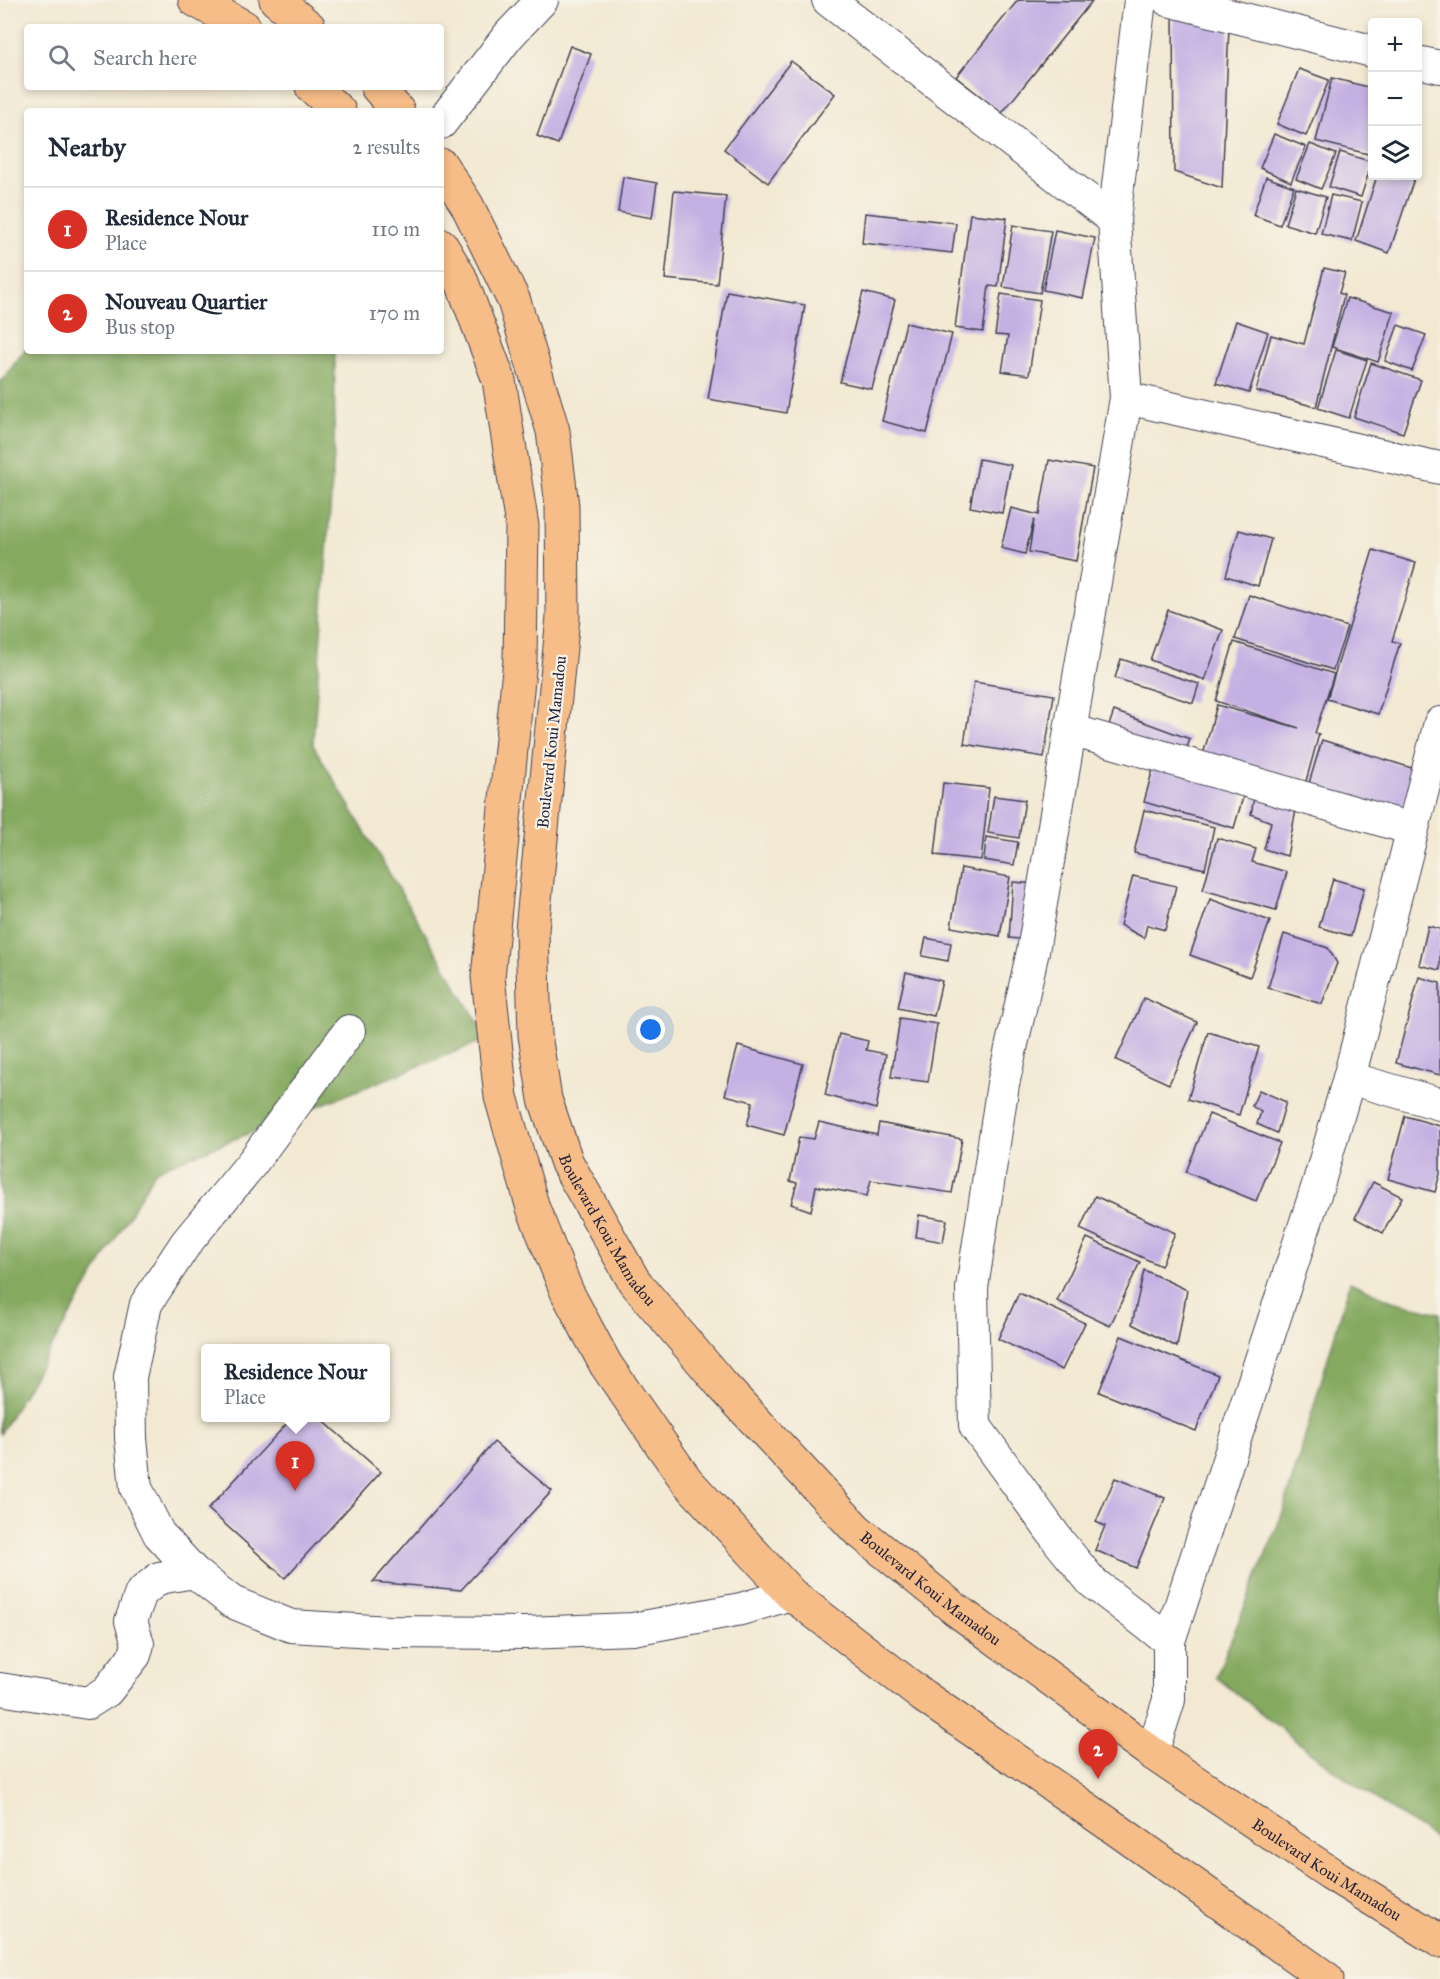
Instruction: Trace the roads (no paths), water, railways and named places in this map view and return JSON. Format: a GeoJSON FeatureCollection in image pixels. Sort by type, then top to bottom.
{"type":"FeatureCollection","features":[{"type":"Feature","properties":{"kind":"main road"},"geometry":{"type":"LineString","coordinates":[[195,0],[239,24]]}},
{"type":"Feature","properties":{"kind":"main road"},"geometry":{"type":"LineString","coordinates":[[276,0],[305,24]]}},
{"type":"Feature","properties":{"kind":"main road"},"geometry":{"type":"LineString","coordinates":[[315,90],[336,108]]}},
{"type":"Feature","properties":{"kind":"main road"},"geometry":{"type":"LineString","coordinates":[[380,90],[395,108]]}},
{"type":"Feature","properties":{"kind":"main road","name":"Boulevard Koui Mamadou"},"geometry":{"type":"LineString","coordinates":[[444,169],[468,205],[514,301],[553,431],[562,506],[563,617],[532,930],[535,1035],[545,1099],[567,1163],[634,1281],[722,1384],[856,1529],[955,1609],[1152,1753],[1330,1873],[1440,1941]]}},
{"type":"Feature","properties":{"kind":"main road"},"geometry":{"type":"LineString","coordinates":[[444,250],[460,277],[499,380],[522,526],[520,660],[488,977],[501,1097],[533,1208],[567,1292],[606,1365],[686,1480],[791,1594],[922,1696],[1116,1829],[1327,1979]]}},
{"type":"Feature","properties":{"kind":"street"},"geometry":{"type":"LineString","coordinates":[[444,119],[509,35],[542,0]]}},
{"type":"Feature","properties":{"kind":"street"},"geometry":{"type":"LineString","coordinates":[[828,0],[1114,220]]}},
{"type":"Feature","properties":{"kind":"street"},"geometry":{"type":"LineString","coordinates":[[1140,0],[1114,220],[1126,398],[1033,951],[1003,1084],[972,1287],[975,1426],[1060,1543],[1092,1582],[1169,1641]]}},
{"type":"Feature","properties":{"kind":"street"},"geometry":{"type":"LineString","coordinates":[[1168,0],[1368,50]]}},
{"type":"Feature","properties":{"kind":"street"},"geometry":{"type":"LineString","coordinates":[[1422,63],[1440,67]]}},
{"type":"Feature","properties":{"kind":"street"},"geometry":{"type":"LineString","coordinates":[[1126,398],[1440,468]]}},
{"type":"Feature","properties":{"kind":"street"},"geometry":{"type":"LineString","coordinates":[[1152,1753],[1169,1700],[1169,1641],[1318,1185],[1349,1078],[1440,723]]}},
{"type":"Feature","properties":{"kind":"street"},"geometry":{"type":"LineString","coordinates":[[1071,730],[1412,829]]}},
{"type":"Feature","properties":{"kind":"street"},"geometry":{"type":"LineString","coordinates":[[349,1031],[252,1163],[186,1243],[146,1304],[130,1377],[131,1438],[136,1488],[159,1534],[194,1572],[232,1602],[291,1626],[389,1632],[525,1633],[633,1629],[741,1609],[791,1594]]}},
{"type":"Feature","properties":{"kind":"street"},"geometry":{"type":"LineString","coordinates":[[1349,1078],[1440,1104]]}},
{"type":"Feature","properties":{"kind":"street"},"geometry":{"type":"LineString","coordinates":[[0,1689],[88,1703],[107,1691],[135,1655],[138,1644],[131,1621],[141,1593],[159,1578],[194,1572]]}},
{"type":"Feature","properties":{"kind":"place","name":"Residence Nour"},"geometry":{"type":"Point","coordinates":[295,1491]}},
{"type":"Feature","properties":{"kind":"place","name":"Nouveau Quartier"},"geometry":{"type":"Point","coordinates":[1098,1779]}}]}
